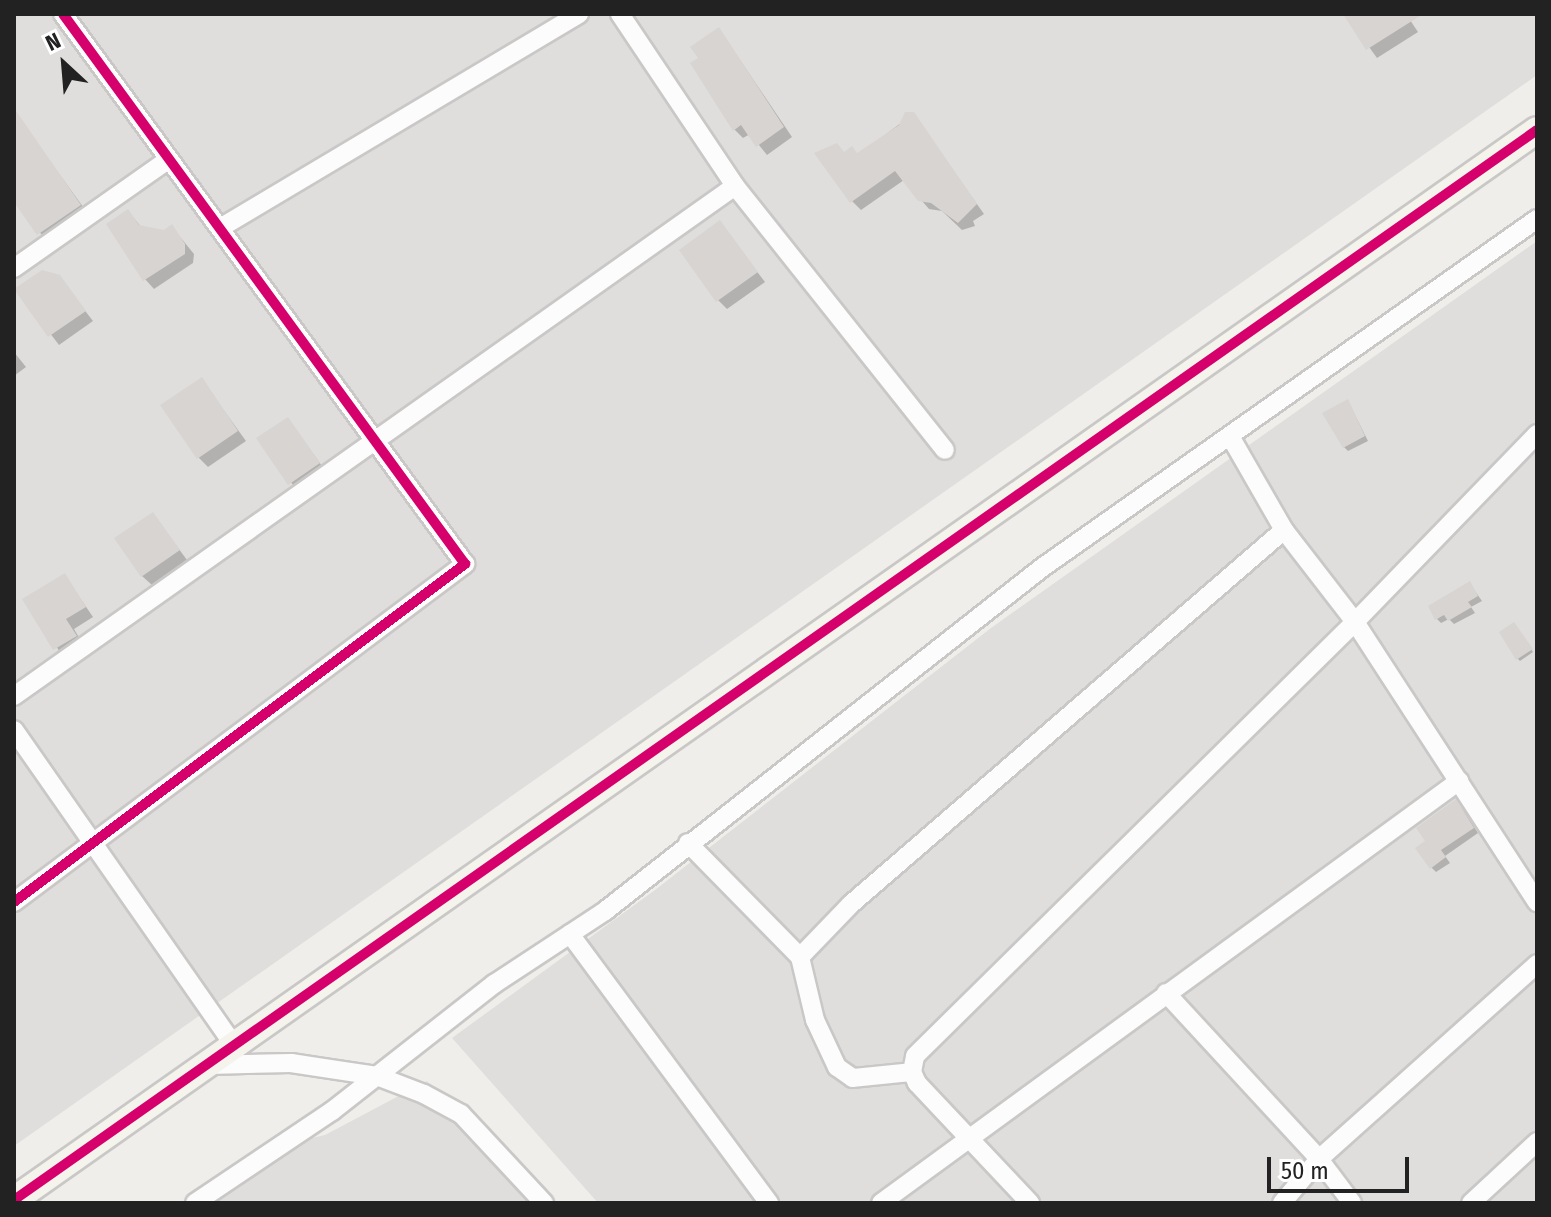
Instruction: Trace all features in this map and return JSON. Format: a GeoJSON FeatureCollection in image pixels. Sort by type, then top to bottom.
{"type":"FeatureCollection","features":[{"type":"Feature","properties":{"kind":"street"},"geometry":{"type":"LineString","coordinates":[[14,902],[465,564],[63,14]]}},
{"type":"Feature","properties":{"kind":"street"},"geometry":{"type":"LineString","coordinates":[[220,228],[579,14]]}},
{"type":"Feature","properties":{"kind":"street"},"geometry":{"type":"LineString","coordinates":[[620,14],[735,186],[945,450]]}},
{"type":"Feature","properties":{"kind":"street"},"geometry":{"type":"LineString","coordinates":[[14,1200],[1537,130]]}},
{"type":"Feature","properties":{"kind":"street"},"geometry":{"type":"LineString","coordinates":[[14,268],[169,159]]}},
{"type":"Feature","properties":{"kind":"street"},"geometry":{"type":"LineString","coordinates":[[14,696],[735,186]]}},
{"type":"Feature","properties":{"kind":"street"},"geometry":{"type":"LineString","coordinates":[[195,1203],[377,1076],[494,984],[570,934],[1043,567],[1537,219]]}},
{"type":"Feature","properties":{"kind":"street"},"geometry":{"type":"LineString","coordinates":[[912,1072],[915,1056],[1012,956],[1355,622],[1537,434]]}},
{"type":"Feature","properties":{"kind":"street"},"geometry":{"type":"LineString","coordinates":[[1230,436],[1284,530],[1355,622],[1537,902]]}},
{"type":"Feature","properties":{"kind":"street"},"geometry":{"type":"LineString","coordinates":[[800,957],[851,904],[1284,530]]}},
{"type":"Feature","properties":{"kind":"street"},"geometry":{"type":"LineString","coordinates":[[14,730],[234,1045]]}},
{"type":"Feature","properties":{"kind":"street"},"geometry":{"type":"LineString","coordinates":[[881,1203],[971,1141],[1166,993],[1459,781]]}},
{"type":"Feature","properties":{"kind":"street"},"geometry":{"type":"LineString","coordinates":[[688,843],[800,957],[815,1020],[837,1067],[853,1078],[912,1072]]}},
{"type":"Feature","properties":{"kind":"street"},"geometry":{"type":"LineString","coordinates":[[570,934],[769,1203]]}},
{"type":"Feature","properties":{"kind":"street"},"geometry":{"type":"LineString","coordinates":[[1282,1203],[1319,1159],[1537,964]]}},
{"type":"Feature","properties":{"kind":"street"},"geometry":{"type":"LineString","coordinates":[[1166,993],[1319,1159],[1352,1203]]}},
{"type":"Feature","properties":{"kind":"street"},"geometry":{"type":"LineString","coordinates":[[207,1065],[291,1063],[377,1076],[461,1114],[544,1203]]}},
{"type":"Feature","properties":{"kind":"street"},"geometry":{"type":"LineString","coordinates":[[912,1072],[1030,1203]]}},
{"type":"Feature","properties":{"kind":"street"},"geometry":{"type":"LineString","coordinates":[[1471,1203],[1537,1142]]}},
{"type":"Feature","properties":{"kind":"shaded area"},"geometry":{"type":"Polygon","coordinates":[[[14,14],[1537,14],[1537,75],[14,1146],[14,14]]]}},
{"type":"Feature","properties":{"kind":"shaded area"},"geometry":{"type":"Polygon","coordinates":[[[1537,241],[1537,1203],[598,1203],[452,1038],[655,890],[991,628],[1537,241]]]}},
{"type":"Feature","properties":{"kind":"shaded area"},"geometry":{"type":"Polygon","coordinates":[[[427,1081],[535,1203],[199,1203],[303,1140],[325,1135],[427,1081]]]}},
{"type":"Feature","properties":{"kind":"building"},"geometry":{"type":"Polygon","coordinates":[[[1343,14],[1423,14],[1366,50],[1343,14]]]}},
{"type":"Feature","properties":{"kind":"building"},"geometry":{"type":"Polygon","coordinates":[[[719,27],[784,127],[756,147],[741,125],[733,131],[690,63],[698,58],[690,47],[719,27]]]}},
{"type":"Feature","properties":{"kind":"building"},"geometry":{"type":"Polygon","coordinates":[[[14,108],[81,205],[37,235],[14,202],[14,108]]]}},
{"type":"Feature","properties":{"kind":"building"},"geometry":{"type":"Polygon","coordinates":[[[905,112],[914,112],[977,204],[958,223],[931,203],[918,201],[895,171],[850,203],[814,153],[837,143],[844,152],[852,146],[857,153],[899,125],[905,112]]]}},
{"type":"Feature","properties":{"kind":"building"},"geometry":{"type":"Polygon","coordinates":[[[128,209],[139,225],[164,230],[172,224],[185,244],[185,254],[143,281],[106,224],[128,209]]]}},
{"type":"Feature","properties":{"kind":"building"},"geometry":{"type":"Polygon","coordinates":[[[720,220],[758,272],[716,302],[679,250],[720,220]]]}},
{"type":"Feature","properties":{"kind":"building"},"geometry":{"type":"Polygon","coordinates":[[[42,270],[60,275],[86,311],[48,337],[14,289],[42,270]]]}},
{"type":"Feature","properties":{"kind":"building"},"geometry":{"type":"Polygon","coordinates":[[[202,377],[238,431],[197,459],[160,405],[202,377]]]}},
{"type":"Feature","properties":{"kind":"building"},"geometry":{"type":"Polygon","coordinates":[[[1348,399],[1365,436],[1343,448],[1322,413],[1348,399]]]}},
{"type":"Feature","properties":{"kind":"building"},"geometry":{"type":"Polygon","coordinates":[[[288,417],[320,463],[288,485],[256,438],[288,417]]]}},
{"type":"Feature","properties":{"kind":"building"},"geometry":{"type":"Polygon","coordinates":[[[153,512],[180,550],[141,577],[114,538],[153,512]]]}},
{"type":"Feature","properties":{"kind":"building"},"geometry":{"type":"Polygon","coordinates":[[[65,573],[86,607],[66,619],[77,636],[53,650],[22,599],[65,573]]]}},
{"type":"Feature","properties":{"kind":"building"},"geometry":{"type":"Polygon","coordinates":[[[1470,581],[1478,596],[1468,602],[1472,607],[1448,621],[1444,615],[1435,620],[1428,606],[1470,581]]]}},
{"type":"Feature","properties":{"kind":"building"},"geometry":{"type":"Polygon","coordinates":[[[1514,622],[1533,649],[1516,660],[1499,632],[1514,622]]]}},
{"type":"Feature","properties":{"kind":"building"},"geometry":{"type":"Polygon","coordinates":[[[1456,799],[1474,828],[1441,850],[1446,857],[1430,869],[1415,848],[1425,841],[1416,828],[1456,799]]]}},
{"type":"Feature","properties":{"kind":"cycle path"},"geometry":{"type":"LineString","coordinates":[[14,902],[465,564],[63,14]]}},
{"type":"Feature","properties":{"kind":"cycle path"},"geometry":{"type":"LineString","coordinates":[[14,1200],[1537,130]]}}]}
